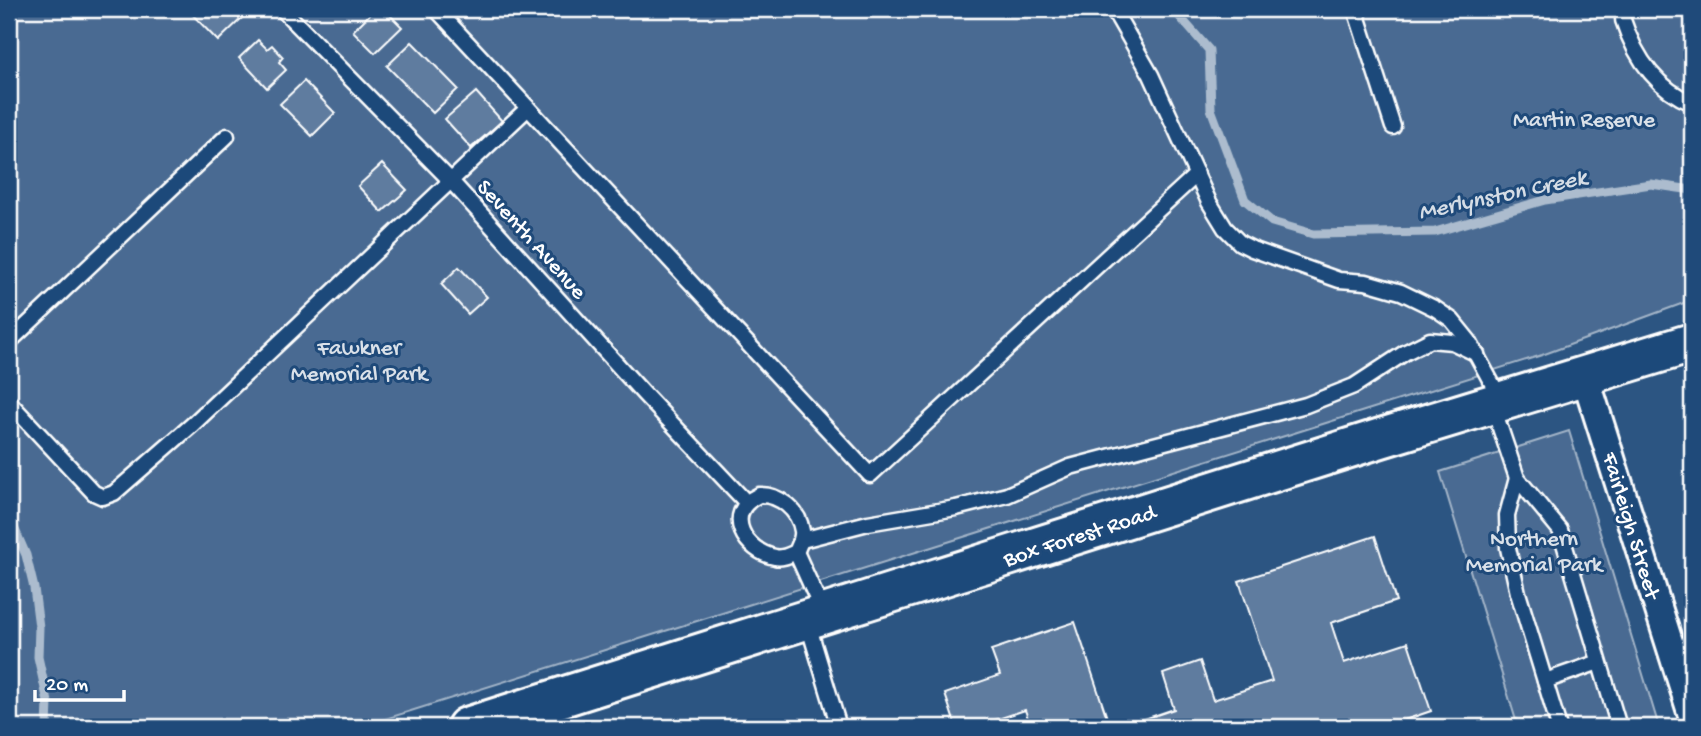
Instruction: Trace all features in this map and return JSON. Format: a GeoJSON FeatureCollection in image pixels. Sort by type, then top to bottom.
{"type":"FeatureCollection","features":[{"type":"Feature","properties":{"kind":"street","name":"Box Forest Road"},"geometry":{"type":"LineString","coordinates":[[467,727],[547,716],[815,618],[1692,343]]}},
{"type":"Feature","properties":{"kind":"street","name":"Fairleigh Street"},"geometry":{"type":"LineString","coordinates":[[1585,376],[1692,715]]}},
{"type":"Feature","properties":{"kind":"lane","name":"Seventh Avenue"},"geometry":{"type":"LineString","coordinates":[[282,9],[450,180],[746,502]]}},
{"type":"Feature","properties":{"kind":"lane"},"geometry":{"type":"LineString","coordinates":[[436,9],[870,475],[1197,174]]}},
{"type":"Feature","properties":{"kind":"lane"},"geometry":{"type":"LineString","coordinates":[[1113,9],[1151,75],[1218,219],[1240,243],[1322,275],[1339,280],[1366,282],[1419,299],[1452,320],[1477,354],[1497,403],[1517,478],[1560,530],[1619,727]]}},
{"type":"Feature","properties":{"kind":"lane"},"geometry":{"type":"LineString","coordinates":[[1355,9],[1392,127]]}},
{"type":"Feature","properties":{"kind":"lane"},"geometry":{"type":"LineString","coordinates":[[1623,20],[1641,61],[1658,82],[1692,103]]}},
{"type":"Feature","properties":{"kind":"lane"},"geometry":{"type":"LineString","coordinates":[[9,402],[94,493],[103,497],[114,493],[192,425],[450,180],[476,163],[528,108]]}},
{"type":"Feature","properties":{"kind":"lane"},"geometry":{"type":"LineString","coordinates":[[9,342],[227,136]]}},
{"type":"Feature","properties":{"kind":"lane"},"geometry":{"type":"LineString","coordinates":[[839,727],[799,546],[802,530],[785,503],[767,495],[759,495],[746,502],[740,509],[738,519],[741,530],[764,554],[777,558],[799,546],[868,523],[956,508],[1007,495],[1070,467],[1306,405],[1354,386],[1406,352],[1430,340],[1452,342],[1477,354]]}},
{"type":"Feature","properties":{"kind":"lane"},"geometry":{"type":"LineString","coordinates":[[1517,478],[1507,514],[1508,548],[1518,593],[1559,727]]}},
{"type":"Feature","properties":{"kind":"lane"},"geometry":{"type":"LineString","coordinates":[[1545,681],[1600,662]]}},
{"type":"Feature","properties":{"kind":"green space","name":"Fawkner Memorial Park"},"geometry":{"type":"Polygon","coordinates":[[[9,9],[1692,9],[1692,300],[1542,355],[360,727],[9,727],[9,9]]]}},
{"type":"Feature","properties":{"kind":"green space","name":"Northern Memorial Park"},"geometry":{"type":"Polygon","coordinates":[[[1569,431],[1659,727],[1518,727],[1440,472],[1569,431]]]}},
{"type":"Feature","properties":{"kind":"building"},"geometry":{"type":"Polygon","coordinates":[[[187,9],[237,9],[244,16],[218,41],[187,9]]]}},
{"type":"Feature","properties":{"kind":"building"},"geometry":{"type":"Polygon","coordinates":[[[375,9],[384,9],[402,27],[375,53],[353,31],[375,9]]]}},
{"type":"Feature","properties":{"kind":"building"},"geometry":{"type":"Polygon","coordinates":[[[258,40],[267,49],[272,45],[283,57],[279,62],[286,70],[267,88],[239,58],[258,40]]]}},
{"type":"Feature","properties":{"kind":"building"},"geometry":{"type":"Polygon","coordinates":[[[412,42],[458,89],[433,113],[387,66],[412,42]]]}},
{"type":"Feature","properties":{"kind":"building"},"geometry":{"type":"Polygon","coordinates":[[[304,81],[335,113],[312,136],[280,104],[304,81]]]}},
{"type":"Feature","properties":{"kind":"building"},"geometry":{"type":"Polygon","coordinates":[[[476,92],[502,121],[471,148],[445,119],[476,92]]]}},
{"type":"Feature","properties":{"kind":"building"},"geometry":{"type":"Polygon","coordinates":[[[382,164],[407,190],[382,212],[358,186],[382,164]]]}},
{"type":"Feature","properties":{"kind":"building"},"geometry":{"type":"Polygon","coordinates":[[[459,267],[487,297],[468,314],[441,284],[459,267]]]}},
{"type":"Feature","properties":{"kind":"building"},"geometry":{"type":"Polygon","coordinates":[[[1375,536],[1396,601],[1331,623],[1344,663],[1408,642],[1431,711],[1384,727],[1121,727],[1174,709],[1163,674],[1200,661],[1213,700],[1272,681],[1239,581],[1375,536]]]}},
{"type":"Feature","properties":{"kind":"building"},"geometry":{"type":"Polygon","coordinates":[[[1075,622],[1110,727],[1031,727],[1025,710],[974,727],[956,727],[945,694],[1000,675],[991,650],[1075,622]]]}},
{"type":"Feature","properties":{"kind":"waterway","name":"Merlynston Creek"},"geometry":{"type":"LineString","coordinates":[[1173,9],[1209,50],[1211,109],[1245,200],[1272,222],[1313,234],[1435,232],[1545,200],[1651,184],[1692,190]]}},
{"type":"Feature","properties":{"kind":"waterway"},"geometry":{"type":"LineString","coordinates":[[9,516],[26,555],[34,588],[39,627],[38,657],[48,702],[47,727]]}},
{"type":"Feature","properties":{"kind":"park label","name":"Martin Reserve"},"geometry":{"type":"Point","coordinates":[1584,118]}}]}
